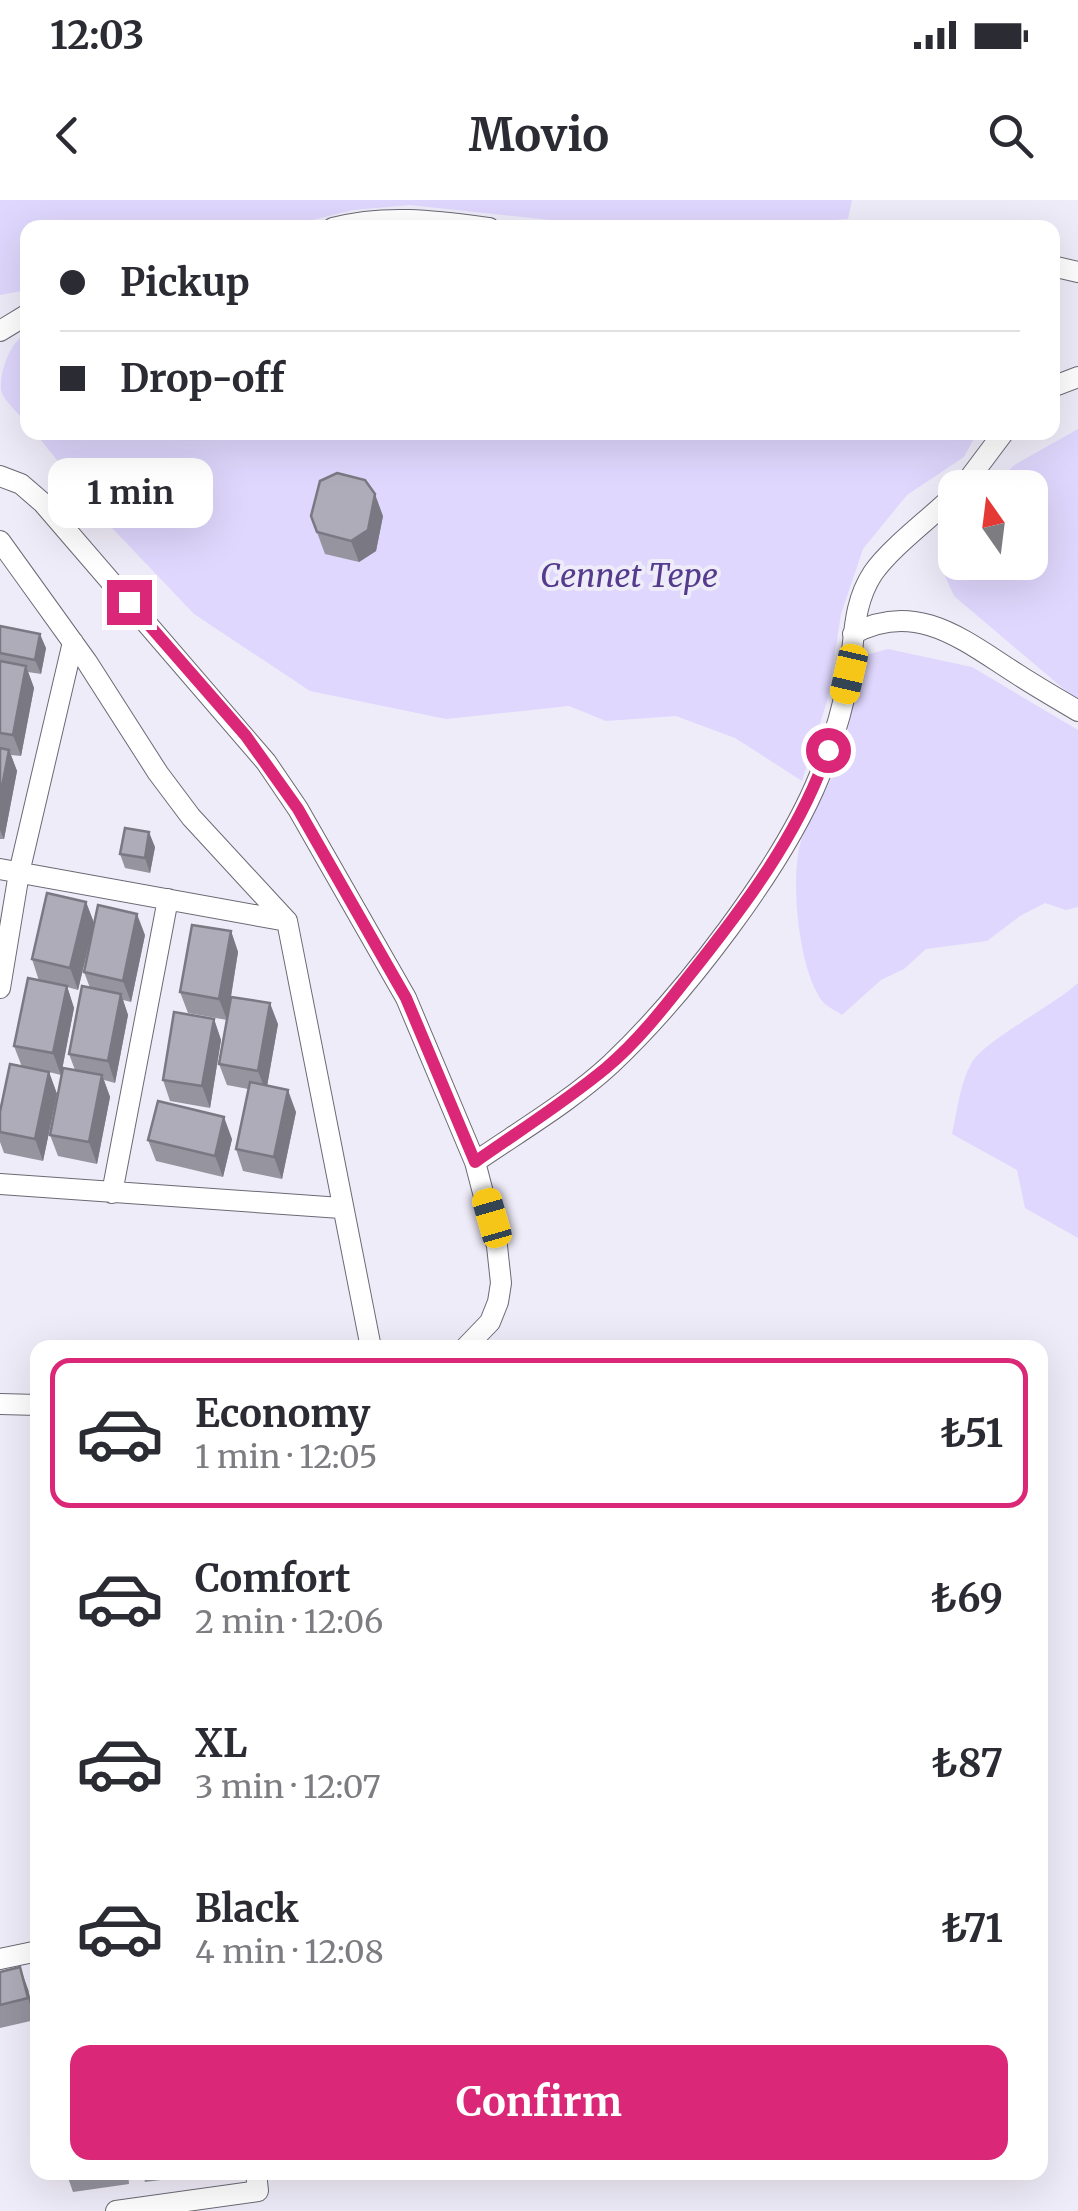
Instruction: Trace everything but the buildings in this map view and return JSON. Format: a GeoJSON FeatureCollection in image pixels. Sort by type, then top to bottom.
{"type":"FeatureCollection","features":[{"type":"Feature","properties":{"kind":"street"},"geometry":{"type":"LineString","coordinates":[[369,220],[429,220]]}},
{"type":"Feature","properties":{"kind":"street"},"geometry":{"type":"LineString","coordinates":[[976,470],[998,440]]}},
{"type":"Feature","properties":{"kind":"street"},"geometry":{"type":"LineString","coordinates":[[0,456],[7,479],[43,502],[225,711],[284,787],[406,998],[475,1162],[492,1218],[501,1283],[490,1322],[473,1340]]}},
{"type":"Feature","properties":{"kind":"street"},"geometry":{"type":"LineString","coordinates":[[475,1162],[608,1066],[651,1023],[717,941],[778,855],[818,779],[838,722],[860,598],[871,576],[938,510]]}},
{"type":"Feature","properties":{"kind":"street"},"geometry":{"type":"LineString","coordinates":[[0,541],[191,817],[287,921],[368,1340]]}},
{"type":"Feature","properties":{"kind":"street"},"geometry":{"type":"LineString","coordinates":[[852,634],[870,625],[896,620],[958,636],[1078,711]]}},
{"type":"Feature","properties":{"kind":"street"},"geometry":{"type":"LineString","coordinates":[[0,988],[10,871],[73,642]]}},
{"type":"Feature","properties":{"kind":"street"},"geometry":{"type":"LineString","coordinates":[[10,871],[287,921]]}},
{"type":"Feature","properties":{"kind":"street"},"geometry":{"type":"LineString","coordinates":[[112,1193],[168,899]]}},
{"type":"Feature","properties":{"kind":"street"},"geometry":{"type":"LineString","coordinates":[[0,1184],[341,1208]]}},
{"type":"Feature","properties":{"kind":"street"},"geometry":{"type":"LineString","coordinates":[[0,1404],[30,1405]]}},
{"type":"Feature","properties":{"kind":"street"},"geometry":{"type":"LineString","coordinates":[[0,1960],[30,1953]]}},
{"type":"Feature","properties":{"kind":"street"},"geometry":{"type":"LineString","coordinates":[[116,2211],[258,2192],[257,2180]]}},
{"type":"Feature","properties":{"kind":"green space"},"geometry":{"type":"Polygon","coordinates":[[[0,200],[852,200],[848,219],[835,220],[550,220],[410,205],[353,210],[313,220],[20,220],[20,291],[0,295],[0,200]]]}},
{"type":"Feature","properties":{"kind":"green space"},"geometry":{"type":"Polygon","coordinates":[[[20,339],[20,416],[1,390],[7,357],[20,339]]]}},
{"type":"Feature","properties":{"kind":"green space"},"geometry":{"type":"Polygon","coordinates":[[[1078,429],[1078,701],[954,596],[947,580],[1048,580],[1048,470],[1009,470],[1078,429]]]}},
{"type":"Feature","properties":{"kind":"green space","name":"Cennet Tepe"},"geometry":{"type":"Polygon","coordinates":[[[41,440],[973,440],[964,457],[938,470],[938,474],[907,495],[863,549],[841,614],[828,698],[802,781],[735,738],[676,716],[606,721],[569,706],[446,719],[310,691],[194,614],[113,529],[41,440]]]}},
{"type":"Feature","properties":{"kind":"green space"},"geometry":{"type":"Polygon","coordinates":[[[888,649],[972,667],[1078,730],[1078,907],[1066,910],[1045,903],[987,941],[926,949],[904,969],[881,980],[842,1015],[823,1002],[807,968],[796,898],[798,854],[805,829],[841,755],[862,656],[888,649]]]}},
{"type":"Feature","properties":{"kind":"green space"},"geometry":{"type":"Polygon","coordinates":[[[1078,983],[1078,1238],[1025,1208],[1017,1170],[952,1134],[964,1080],[978,1055],[1078,983]]]}},
{"type":"Feature","properties":{"kind":"route"},"geometry":{"type":"LineString","coordinates":[[129,602],[246,736],[298,809],[406,998],[475,1162],[608,1066],[651,1023],[717,941],[778,855],[818,779],[828,750]]}}]}
